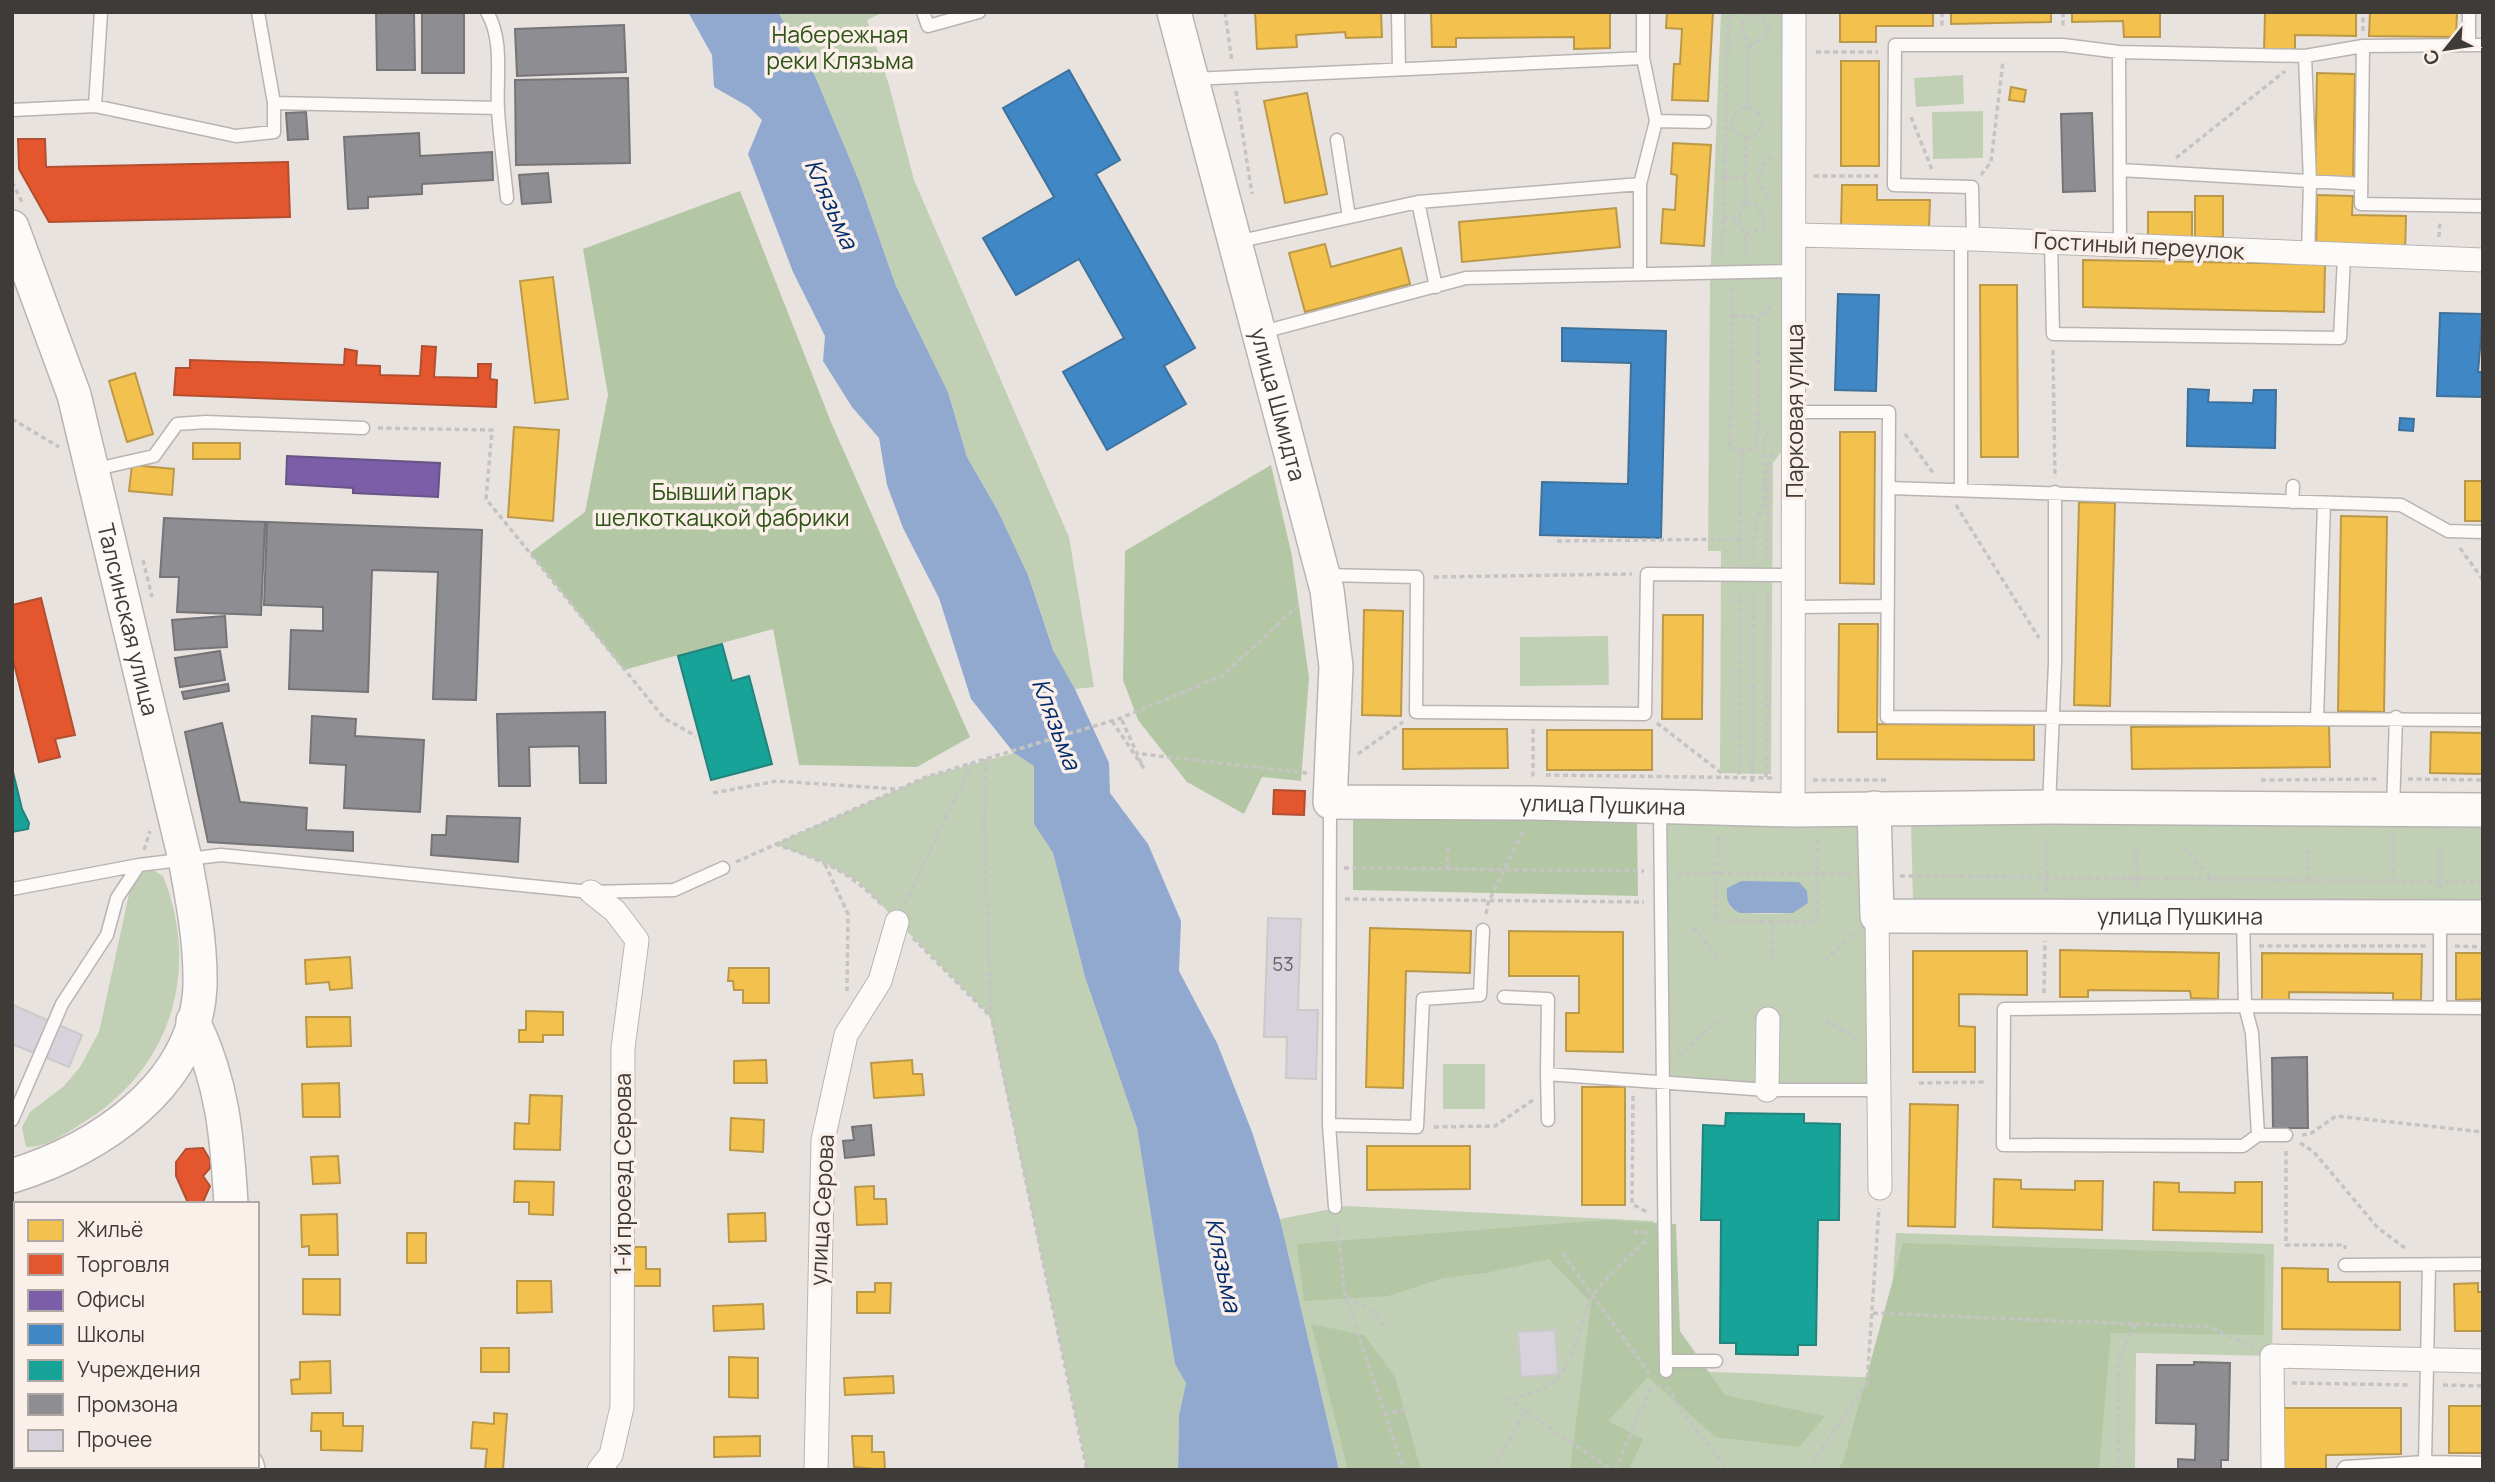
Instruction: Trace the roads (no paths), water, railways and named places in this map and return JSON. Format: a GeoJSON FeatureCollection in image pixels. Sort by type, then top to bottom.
{"type":"FeatureCollection","features":[{"type":"Feature","properties":{"kind":"street","name":"улица Шмидта"},"geometry":{"type":"LineString","coordinates":[[1174,12],[1323,575],[1336,667],[1339,778]]}},
{"type":"Feature","properties":{"kind":"street","name":"Парковая улица"},"geometry":{"type":"LineString","coordinates":[[1793,810],[1794,12]]}},
{"type":"Feature","properties":{"kind":"street","name":"Талсинская улица"},"geometry":{"type":"LineString","coordinates":[[12,227],[65,363],[92,470],[185,859],[199,956],[200,989],[193,1021],[172,1069],[131,1115],[87,1145],[12,1176]]}},
{"type":"Feature","properties":{"kind":"street","name":"Гостиный переулок"},"geometry":{"type":"LineString","coordinates":[[1795,235],[2051,242],[2344,257],[2483,261]]}},
{"type":"Feature","properties":{"kind":"street","name":"улица Пушкина"},"geometry":{"type":"LineString","coordinates":[[1339,778],[1660,806],[1793,810],[2049,807],[2483,810]]}},
{"type":"Feature","properties":{"kind":"street"},"geometry":{"type":"LineString","coordinates":[[1880,1188],[1878,1064],[1867,923],[1889,808]]}},
{"type":"Feature","properties":{"kind":"street","name":"1-й проезд Серова"},"geometry":{"type":"LineString","coordinates":[[592,892],[615,911],[637,940],[623,1048],[622,1407],[611,1455],[599,1470]]}},
{"type":"Feature","properties":{"kind":"street","name":"улица Пушкина"},"geometry":{"type":"LineString","coordinates":[[1867,923],[2243,918],[2440,931],[2483,917]]}},
{"type":"Feature","properties":{"kind":"street","name":"улица Серова"},"geometry":{"type":"LineString","coordinates":[[816,1470],[823,1140],[846,1035],[880,981],[897,922]]}},
{"type":"Feature","properties":{"kind":"street"},"geometry":{"type":"LineString","coordinates":[[1767,1090],[1769,1019]]}},
{"type":"Feature","properties":{"kind":"street"},"geometry":{"type":"LineString","coordinates":[[193,1021],[216,1076],[225,1120],[231,1202]]}},
{"type":"Feature","properties":{"kind":"street"},"geometry":{"type":"LineString","coordinates":[[2273,1470],[2272,1356],[2483,1361]]}},
{"type":"Feature","properties":{"kind":"lane"},"geometry":{"type":"LineString","coordinates":[[95,106],[101,12]]}},
{"type":"Feature","properties":{"kind":"lane"},"geometry":{"type":"LineString","coordinates":[[12,110],[95,106],[236,136],[274,132],[274,103],[258,12]]}},
{"type":"Feature","properties":{"kind":"lane"},"geometry":{"type":"LineString","coordinates":[[487,12],[494,24],[499,65],[498,108],[507,198]]}},
{"type":"Feature","properties":{"kind":"lane"},"geometry":{"type":"LineString","coordinates":[[923,12],[928,26],[979,12]]}},
{"type":"Feature","properties":{"kind":"lane"},"geometry":{"type":"LineString","coordinates":[[1398,12],[1399,69]]}},
{"type":"Feature","properties":{"kind":"lane"},"geometry":{"type":"LineString","coordinates":[[1640,272],[1640,184],[1656,121],[1643,58],[1643,12]]}},
{"type":"Feature","properties":{"kind":"lane"},"geometry":{"type":"LineString","coordinates":[[2469,12],[2469,45]]}},
{"type":"Feature","properties":{"kind":"lane"},"geometry":{"type":"LineString","coordinates":[[1961,489],[1967,239],[1972,187],[1894,185],[1895,45],[2063,45],[2119,52],[2305,56],[2363,46],[2483,45]]}},
{"type":"Feature","properties":{"kind":"lane"},"geometry":{"type":"LineString","coordinates":[[2363,46],[2361,204],[2483,206]]}},
{"type":"Feature","properties":{"kind":"lane"},"geometry":{"type":"LineString","coordinates":[[2119,52],[2120,245]]}},
{"type":"Feature","properties":{"kind":"lane"},"geometry":{"type":"LineString","coordinates":[[2305,56],[2310,182],[2308,255]]}},
{"type":"Feature","properties":{"kind":"lane"},"geometry":{"type":"LineString","coordinates":[[1190,79],[1643,58]]}},
{"type":"Feature","properties":{"kind":"lane"},"geometry":{"type":"LineString","coordinates":[[274,103],[498,108]]}},
{"type":"Feature","properties":{"kind":"lane"},"geometry":{"type":"LineString","coordinates":[[12,117],[33,107]]}},
{"type":"Feature","properties":{"kind":"lane"},"geometry":{"type":"LineString","coordinates":[[1656,121],[1705,122]]}},
{"type":"Feature","properties":{"kind":"lane"},"geometry":{"type":"LineString","coordinates":[[1337,140],[1349,217]]}},
{"type":"Feature","properties":{"kind":"lane"},"geometry":{"type":"LineString","coordinates":[[2120,170],[2361,184]]}},
{"type":"Feature","properties":{"kind":"lane"},"geometry":{"type":"LineString","coordinates":[[1234,243],[1418,202],[1640,184]]}},
{"type":"Feature","properties":{"kind":"lane"},"geometry":{"type":"LineString","coordinates":[[1418,202],[1436,286]]}},
{"type":"Feature","properties":{"kind":"lane"},"geometry":{"type":"LineString","coordinates":[[2051,242],[2053,334],[2340,338],[2344,257]]}},
{"type":"Feature","properties":{"kind":"lane"},"geometry":{"type":"LineString","coordinates":[[1258,333],[1466,278],[1640,272],[1795,271]]}},
{"type":"Feature","properties":{"kind":"lane"},"geometry":{"type":"LineString","coordinates":[[1795,412],[1889,412],[1887,716],[2052,719],[2483,719]]}},
{"type":"Feature","properties":{"kind":"lane"},"geometry":{"type":"LineString","coordinates":[[92,470],[154,456],[177,425],[206,422],[363,428]]}},
{"type":"Feature","properties":{"kind":"lane"},"geometry":{"type":"LineString","coordinates":[[2292,486],[2292,502]]}},
{"type":"Feature","properties":{"kind":"lane"},"geometry":{"type":"LineString","coordinates":[[1889,488],[2055,492],[2136,489],[2292,502],[2401,505],[2448,531],[2483,532]]}},
{"type":"Feature","properties":{"kind":"lane"},"geometry":{"type":"LineString","coordinates":[[2049,807],[2055,663],[2055,492]]}},
{"type":"Feature","properties":{"kind":"lane"},"geometry":{"type":"LineString","coordinates":[[2317,718],[2324,503]]}},
{"type":"Feature","properties":{"kind":"lane"},"geometry":{"type":"LineString","coordinates":[[1323,575],[1418,577],[1416,712],[1645,714],[1647,574],[1795,575]]}},
{"type":"Feature","properties":{"kind":"lane"},"geometry":{"type":"LineString","coordinates":[[1795,607],[1888,606]]}},
{"type":"Feature","properties":{"kind":"lane"},"geometry":{"type":"LineString","coordinates":[[2393,809],[2396,717]]}},
{"type":"Feature","properties":{"kind":"lane"},"geometry":{"type":"LineString","coordinates":[[1335,1207],[1329,1125],[1339,778]]}},
{"type":"Feature","properties":{"kind":"lane"},"geometry":{"type":"LineString","coordinates":[[1660,806],[1666,1372],[1716,1361]]}},
{"type":"Feature","properties":{"kind":"lane"},"geometry":{"type":"LineString","coordinates":[[12,889],[139,865],[221,855],[592,892],[674,890],[723,868]]}},
{"type":"Feature","properties":{"kind":"lane"},"geometry":{"type":"LineString","coordinates":[[12,1120],[62,1004],[107,935],[117,898],[139,865]]}},
{"type":"Feature","properties":{"kind":"lane"},"geometry":{"type":"LineString","coordinates":[[2243,918],[2245,1006],[2252,1033],[2258,1135]]}},
{"type":"Feature","properties":{"kind":"lane"},"geometry":{"type":"LineString","coordinates":[[1329,1125],[1417,1127],[1423,999],[1480,995],[1483,930]]}},
{"type":"Feature","properties":{"kind":"lane"},"geometry":{"type":"LineString","coordinates":[[2440,931],[2440,1008]]}},
{"type":"Feature","properties":{"kind":"lane"},"geometry":{"type":"LineString","coordinates":[[1504,997],[1548,999],[1548,1120]]}},
{"type":"Feature","properties":{"kind":"lane"},"geometry":{"type":"LineString","coordinates":[[2286,1135],[2258,1135],[2243,1146],[2003,1145],[2004,1009],[2245,1006],[2483,1009]]}},
{"type":"Feature","properties":{"kind":"lane"},"geometry":{"type":"LineString","coordinates":[[1547,1074],[1767,1090],[1878,1090]]}},
{"type":"Feature","properties":{"kind":"lane"},"geometry":{"type":"LineString","coordinates":[[2344,1265],[2483,1265]]}},
{"type":"Feature","properties":{"kind":"lane"},"geometry":{"type":"LineString","coordinates":[[2425,1462],[2429,1265]]}},
{"type":"Feature","properties":{"kind":"lane"},"geometry":{"type":"LineString","coordinates":[[2343,1470],[2345,1467],[2425,1462],[2483,1463]]}},
{"type":"Feature","properties":{"kind":"water","name":"Клязьма"},"geometry":{"type":"Polygon","coordinates":[[[688,12],[778,12],[815,76],[859,181],[896,286],[948,392],[967,457],[998,511],[1028,575],[1053,650],[1075,689],[1109,763],[1110,793],[1148,844],[1181,921],[1179,971],[1217,1043],[1252,1132],[1280,1219],[1339,1470],[1178,1470],[1179,1415],[1186,1383],[1175,1364],[1137,1128],[1085,977],[1053,853],[1034,824],[1034,766],[1014,753],[971,699],[939,598],[903,528],[887,485],[879,438],[852,407],[823,361],[825,336],[793,272],[748,154],[762,120],[749,107],[714,87],[712,55],[688,12]]]}},
{"type":"Feature","properties":{"kind":"water"},"geometry":{"type":"Polygon","coordinates":[[[1741,881],[1799,882],[1807,891],[1808,903],[1793,913],[1740,913],[1730,906],[1727,888],[1741,881]]]}},
{"type":"Feature","properties":{"kind":"park label","name":"Набережная реки Клязьма"},"geometry":{"type":"Point","coordinates":[840,48]}},
{"type":"Feature","properties":{"kind":"park label","name":"Бывший парк шелкоткацкой фабрики"},"geometry":{"type":"Point","coordinates":[722,505]}}]}
